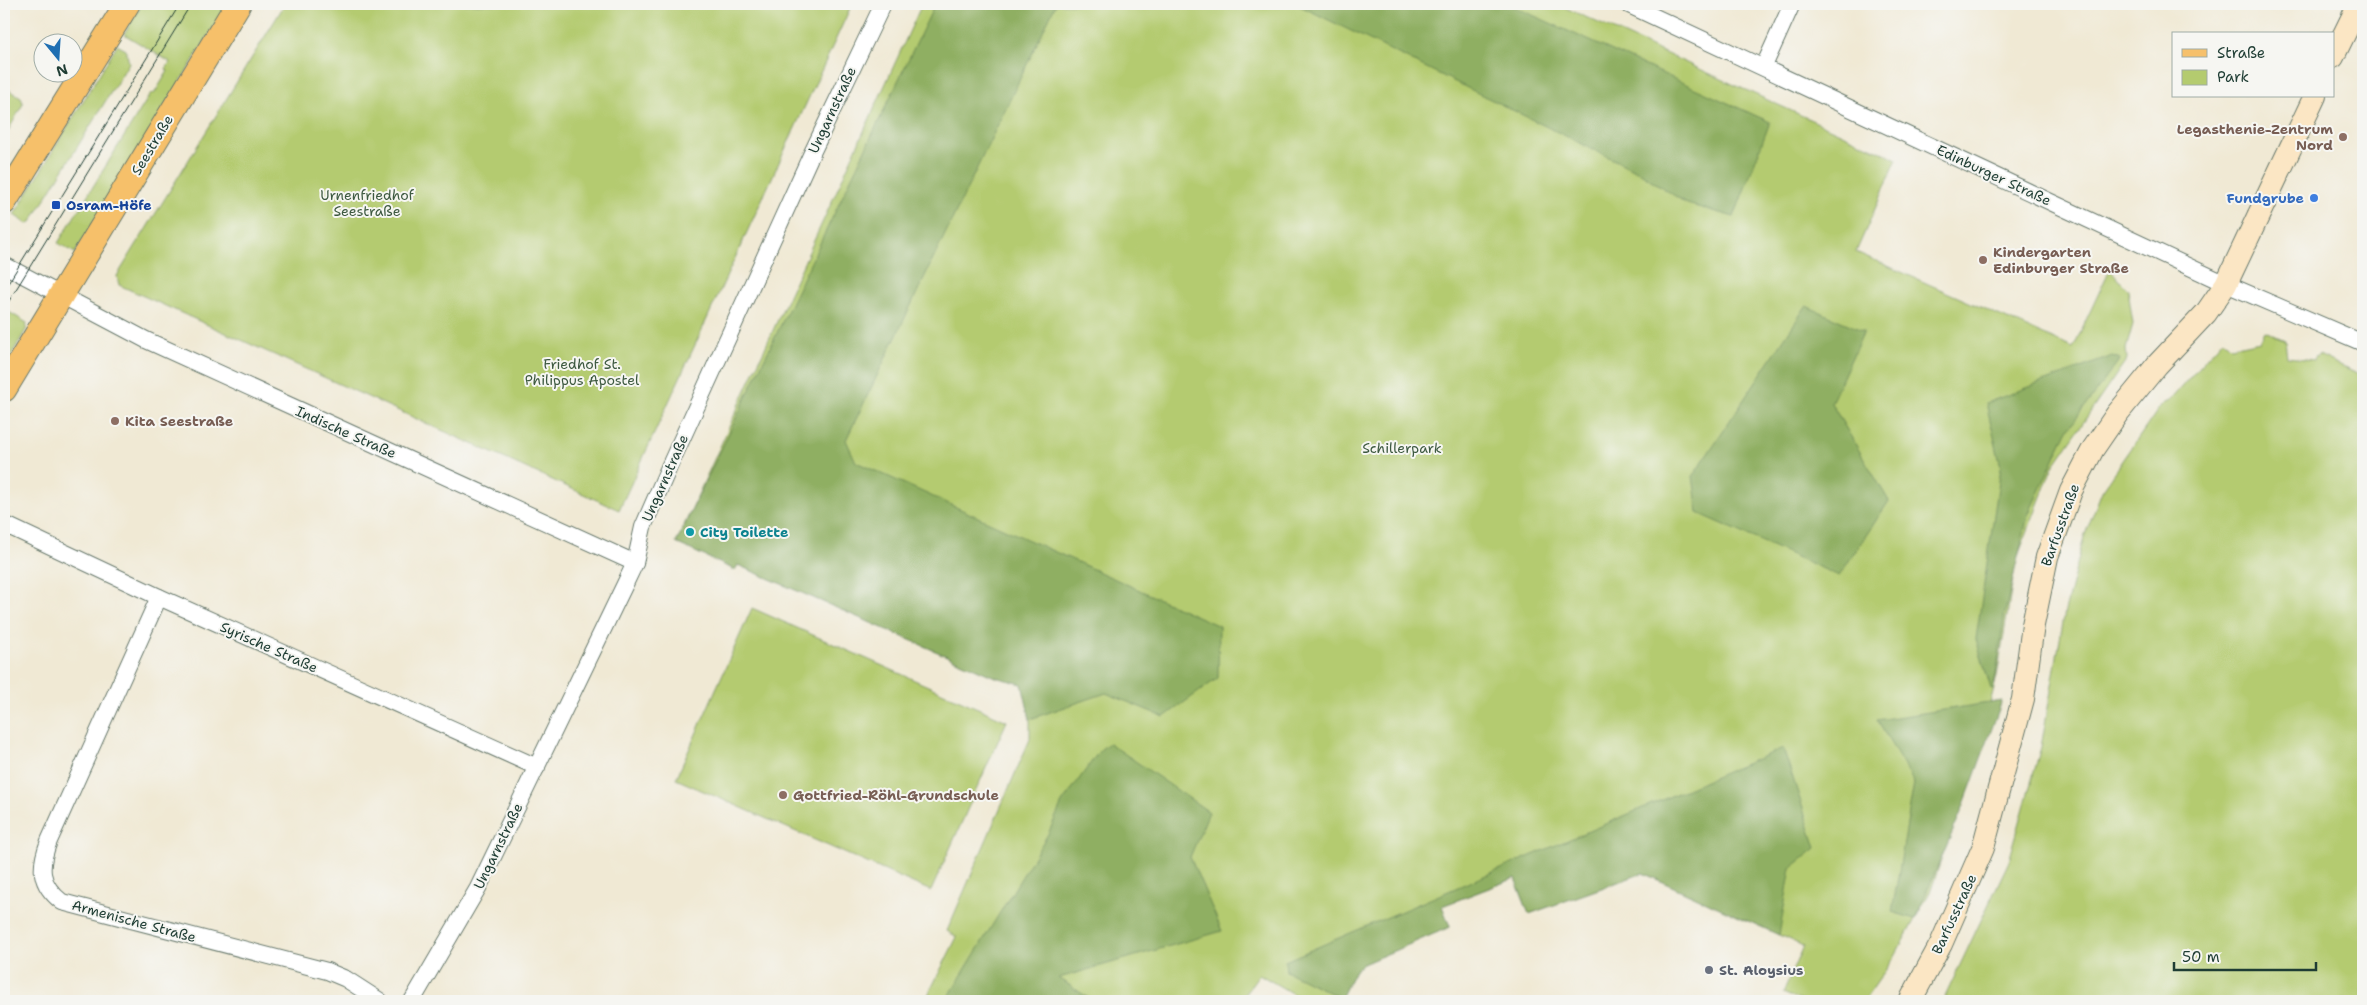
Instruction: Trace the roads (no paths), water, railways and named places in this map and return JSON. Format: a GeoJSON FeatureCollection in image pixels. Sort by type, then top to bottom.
{"type":"FeatureCollection","features":[{"type":"Feature","properties":{"kind":"main road"},"geometry":{"type":"LineString","coordinates":[[4,202],[127,4]]}},
{"type":"Feature","properties":{"kind":"main road","name":"Seestraße"},"geometry":{"type":"LineString","coordinates":[[4,389],[238,4]]}},
{"type":"Feature","properties":{"kind":"main road"},"geometry":{"type":"LineString","coordinates":[[2334,55],[2358,4]]}},
{"type":"Feature","properties":{"kind":"main road","name":"Barfusstraße"},"geometry":{"type":"LineString","coordinates":[[1910,1001],[1941,944],[1983,848],[2023,699],[2032,625],[2047,557],[2071,492],[2093,450],[2117,414],[2157,365],[2206,312],[2226,284],[2314,98]]}},
{"type":"Feature","properties":{"kind":"street","name":"Ungarnstraße"},"geometry":{"type":"LineString","coordinates":[[412,1001],[478,888],[635,563],[643,528],[667,472],[810,155],[883,4]]}},
{"type":"Feature","properties":{"kind":"street","name":"Edinburger Straße"},"geometry":{"type":"LineString","coordinates":[[1627,4],[1764,66],[2226,284],[2363,343]]}},
{"type":"Feature","properties":{"kind":"street"},"geometry":{"type":"LineString","coordinates":[[1764,66],[1792,4]]}},
{"type":"Feature","properties":{"kind":"street","name":"Indische Straße"},"geometry":{"type":"LineString","coordinates":[[4,265],[60,297],[146,340],[635,563]]}},
{"type":"Feature","properties":{"kind":"street","name":"Syrische Straße"},"geometry":{"type":"LineString","coordinates":[[4,524],[159,597],[537,767]]}},
{"type":"Feature","properties":{"kind":"street","name":"Armenische Straße"},"geometry":{"type":"LineString","coordinates":[[159,597],[49,841],[42,859],[44,882],[54,896],[62,902],[327,971],[346,979],[380,1001]]}},
{"type":"Feature","properties":{"kind":"tram line"},"geometry":{"type":"LineString","coordinates":[[4,290],[180,4]]}},
{"type":"Feature","properties":{"kind":"tram line"},"geometry":{"type":"LineString","coordinates":[[4,309],[191,4]]}},
{"type":"Feature","properties":{"kind":"place","name":"Legasthenie-Zentrum Nord"},"geometry":{"type":"Point","coordinates":[2343,137]}},
{"type":"Feature","properties":{"kind":"place","name":"Fundgrube"},"geometry":{"type":"Point","coordinates":[2314,198]}},
{"type":"Feature","properties":{"kind":"place","name":"Osram-Höfe"},"geometry":{"type":"Point","coordinates":[56,205]}},
{"type":"Feature","properties":{"kind":"place","name":"Kindergarten Edinburger Straße"},"geometry":{"type":"Point","coordinates":[1983,260]}},
{"type":"Feature","properties":{"kind":"place","name":"Kita Seestraße"},"geometry":{"type":"Point","coordinates":[115,421]}},
{"type":"Feature","properties":{"kind":"place","name":"City Toilette"},"geometry":{"type":"Point","coordinates":[690,532]}},
{"type":"Feature","properties":{"kind":"place","name":"Gottfried-Röhl-Grundschule"},"geometry":{"type":"Point","coordinates":[783,795]}},
{"type":"Feature","properties":{"kind":"place","name":"St. Aloysius"},"geometry":{"type":"Point","coordinates":[1709,970]}},
{"type":"Feature","properties":{"kind":"park label","name":"Urnenfriedhof Seestraße"},"geometry":{"type":"Point","coordinates":[367,204]}},
{"type":"Feature","properties":{"kind":"park label","name":"Friedhof St. Philippus Apostel"},"geometry":{"type":"Point","coordinates":[582,372]}},
{"type":"Feature","properties":{"kind":"park label","name":"Schillerpark"},"geometry":{"type":"Point","coordinates":[1402,448]}}]}
